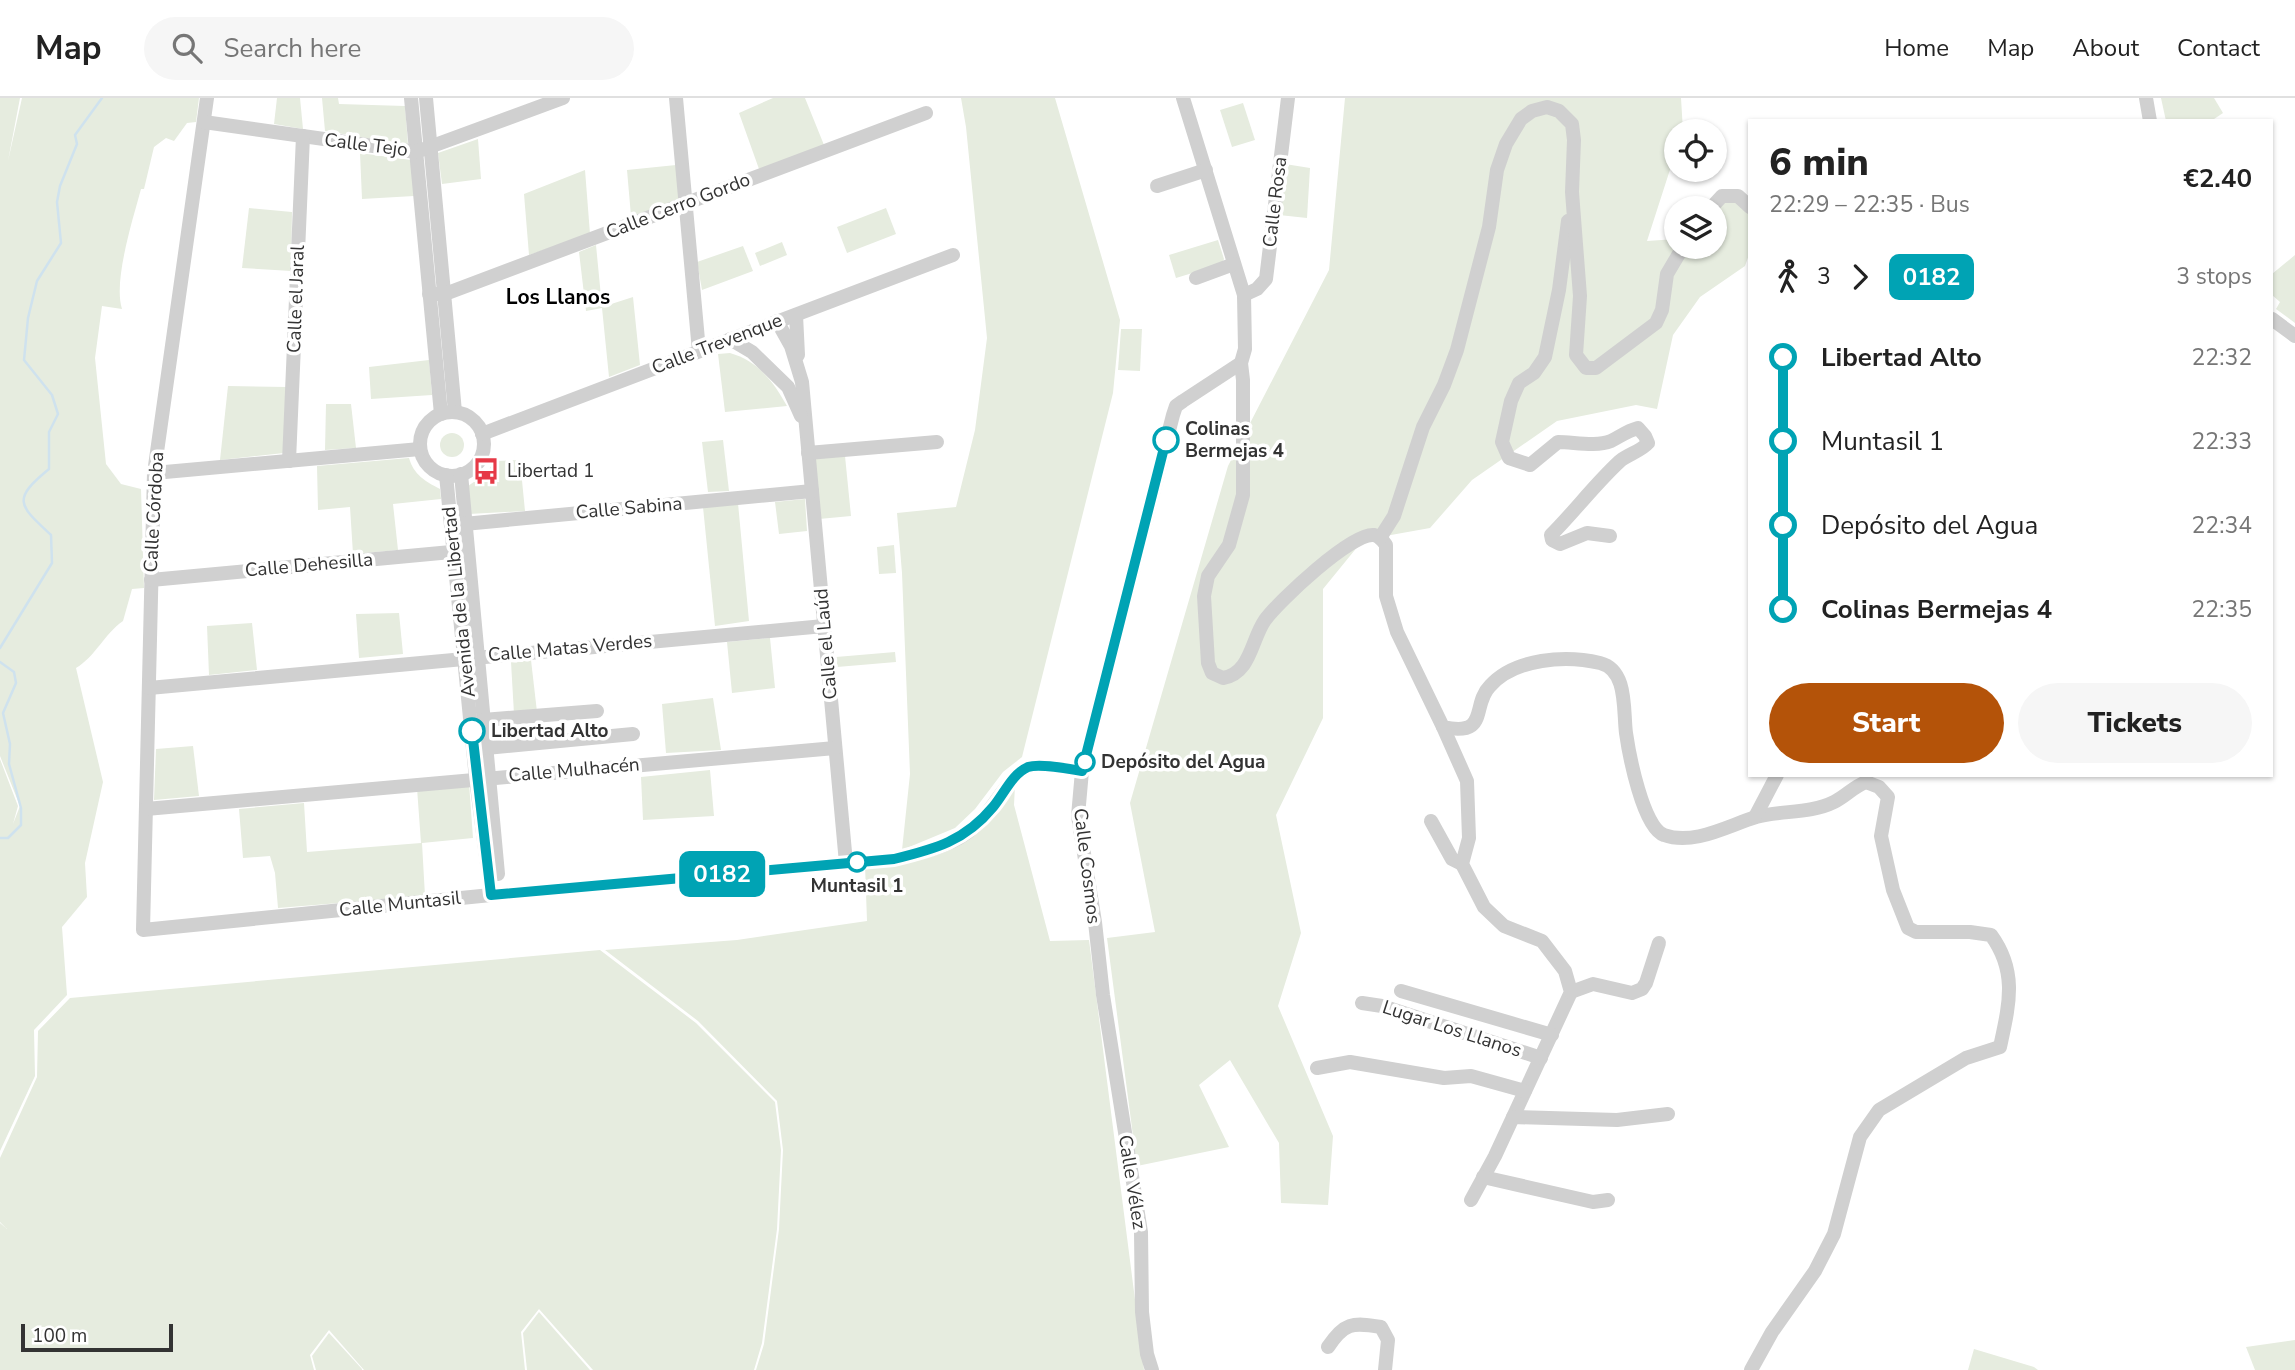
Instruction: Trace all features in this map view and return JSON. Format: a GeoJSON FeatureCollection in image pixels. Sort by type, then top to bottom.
{"type":"FeatureCollection","features":[{"type":"Feature","properties":{"kind":"street","name":"Calle Córdoba"},"geometry":{"type":"LineString","coordinates":[[143,930],[154,473],[207,98]]}},
{"type":"Feature","properties":{"kind":"street"},"geometry":{"type":"LineString","coordinates":[[411,98],[422,149],[445,294],[448,413]]}},
{"type":"Feature","properties":{"kind":"street"},"geometry":{"type":"LineString","coordinates":[[426,98],[422,149],[429,294],[448,413]]}},
{"type":"Feature","properties":{"kind":"street","name":"Calle Tejo"},"geometry":{"type":"LineString","coordinates":[[204,122],[422,149],[563,98]]}},
{"type":"Feature","properties":{"kind":"street"},"geometry":{"type":"LineString","coordinates":[[676,98],[699,351]]}},
{"type":"Feature","properties":{"kind":"street"},"geometry":{"type":"LineString","coordinates":[[1184,98],[1244,295],[1245,349],[1241,363],[1243,495],[1229,545],[1208,576],[1205,596],[1208,663],[1212,673],[1223,678],[1235,674],[1247,661],[1265,620],[1281,602],[1312,573],[1360,538],[1372,535],[1380,538],[1386,545],[1386,596],[1397,632],[1466,781],[1469,838],[1462,864]]}},
{"type":"Feature","properties":{"kind":"street","name":"Calle Rosa"},"geometry":{"type":"LineString","coordinates":[[1244,295],[1257,289],[1266,279],[1288,98]]}},
{"type":"Feature","properties":{"kind":"street"},"geometry":{"type":"LineString","coordinates":[[2146,98],[2150,119]]}},
{"type":"Feature","properties":{"kind":"street"},"geometry":{"type":"LineString","coordinates":[[1380,538],[1394,516],[1423,427],[1444,385],[1457,349],[1489,228],[1497,170],[1506,144],[1521,119],[1532,111],[1548,107],[1559,111],[1572,124],[1574,140],[1572,192],[1559,290],[1545,357],[1534,373],[1519,383],[1511,401],[1502,442],[1509,458],[1530,465],[1558,442],[1610,441],[1626,431],[1638,428],[1648,443],[1644,448],[1622,460],[1551,535],[1552,540],[1560,544],[1587,533],[1610,536]]}},
{"type":"Feature","properties":{"kind":"street","name":"Calle Cerro Gordo"},"geometry":{"type":"LineString","coordinates":[[429,294],[445,294],[926,113]]}},
{"type":"Feature","properties":{"kind":"street","name":"Calle el Jaral"},"geometry":{"type":"LineString","coordinates":[[289,461],[303,136]]}},
{"type":"Feature","properties":{"kind":"street"},"geometry":{"type":"LineString","coordinates":[[1157,186],[1206,170]]}},
{"type":"Feature","properties":{"kind":"street"},"geometry":{"type":"LineString","coordinates":[[1572,192],[1580,296],[1576,355],[1586,368],[1596,369],[1656,323],[1662,310],[1667,274],[1676,259]]}},
{"type":"Feature","properties":{"kind":"street"},"geometry":{"type":"LineString","coordinates":[[1727,196],[1738,196],[1748,205]]}},
{"type":"Feature","properties":{"kind":"street","name":"Calle Trevenque"},"geometry":{"type":"LineString","coordinates":[[482,434],[953,255]]}},
{"type":"Feature","properties":{"kind":"street"},"geometry":{"type":"LineString","coordinates":[[1196,278],[1234,264]]}},
{"type":"Feature","properties":{"kind":"street","name":"Calle el Laúd"},"geometry":{"type":"LineString","coordinates":[[796,315],[799,371],[846,863]]}},
{"type":"Feature","properties":{"kind":"street"},"geometry":{"type":"LineString","coordinates":[[2273,320],[2295,336]]}},
{"type":"Feature","properties":{"kind":"street","name":"Calle el Laúd"},"geometry":{"type":"LineString","coordinates":[[777,321],[791,345],[799,371]]}},
{"type":"Feature","properties":{"kind":"street","name":"Calle el Laúd"},"geometry":{"type":"LineString","coordinates":[[730,339],[752,352],[788,387],[805,426]]}},
{"type":"Feature","properties":{"kind":"street","name":"Calle Cosmos"},"geometry":{"type":"LineString","coordinates":[[1102,995],[1095,922],[1078,816],[1082,771],[1172,415],[1176,406],[1241,363]]}},
{"type":"Feature","properties":{"kind":"street"},"geometry":{"type":"LineString","coordinates":[[448,413],[472,419],[482,434],[482,454],[470,470],[454,475],[431,468],[420,449],[422,432],[427,424],[448,413]]}},
{"type":"Feature","properties":{"kind":"street"},"geometry":{"type":"LineString","coordinates":[[808,453],[937,442]]}},
{"type":"Feature","properties":{"kind":"street"},"geometry":{"type":"LineString","coordinates":[[154,473],[420,449]]}},
{"type":"Feature","properties":{"kind":"street","name":"Avenida de la Libertad"},"geometry":{"type":"LineString","coordinates":[[454,475],[464,524],[461,551],[496,895]]}},
{"type":"Feature","properties":{"kind":"street","name":"Avenida de la Libertad"},"geometry":{"type":"LineString","coordinates":[[454,475],[453,537],[461,551]]}},
{"type":"Feature","properties":{"kind":"street","name":"Calle Sabina"},"geometry":{"type":"LineString","coordinates":[[464,524],[812,491]]}},
{"type":"Feature","properties":{"kind":"street"},"geometry":{"type":"LineString","coordinates":[[453,537],[464,524]]}},
{"type":"Feature","properties":{"kind":"street","name":"Calle Dehesilla"},"geometry":{"type":"LineString","coordinates":[[151,580],[461,551]]}},
{"type":"Feature","properties":{"kind":"street","name":"Calle Matas Verdes"},"geometry":{"type":"LineString","coordinates":[[149,688],[824,626]]}},
{"type":"Feature","properties":{"kind":"street","name":"Avenida de la Libertad"},"geometry":{"type":"LineString","coordinates":[[471,657],[486,748],[483,778]]}},
{"type":"Feature","properties":{"kind":"street"},"geometry":{"type":"LineString","coordinates":[[1443,727],[1460,731],[1472,724],[1479,713],[1487,688],[1504,673],[1528,665],[1565,659],[1603,664],[1613,670],[1624,694],[1626,733],[1633,767],[1652,825],[1663,835],[1712,835],[1755,817],[1809,811],[1836,801],[1854,786],[1866,782],[1879,787],[1888,797],[1881,836],[1893,890],[1908,928],[1916,932],[1970,932],[1991,935],[2001,949],[2008,967],[2009,1003],[2000,1047],[1966,1058],[1878,1110],[1860,1137],[1834,1234],[1815,1271],[1772,1332],[1751,1370]]}},
{"type":"Feature","properties":{"kind":"street"},"geometry":{"type":"LineString","coordinates":[[483,720],[597,711]]}},
{"type":"Feature","properties":{"kind":"street"},"geometry":{"type":"LineString","coordinates":[[486,748],[633,734]]}},
{"type":"Feature","properties":{"kind":"street","name":"Calle Mulhacén"},"geometry":{"type":"LineString","coordinates":[[146,809],[835,748]]}},
{"type":"Feature","properties":{"kind":"street","name":"Calle Muntasil"},"geometry":{"type":"LineString","coordinates":[[143,930],[909,856],[954,841],[975,826],[1019,772],[1032,766],[1082,771]]}},
{"type":"Feature","properties":{"kind":"street"},"geometry":{"type":"LineString","coordinates":[[1755,817],[1776,777]]}},
{"type":"Feature","properties":{"kind":"street"},"geometry":{"type":"LineString","coordinates":[[1431,821],[1452,859],[1462,864],[1484,907],[1504,926],[1542,941],[1565,971],[1571,992],[1593,984],[1632,993],[1642,989],[1659,943]]}},
{"type":"Feature","properties":{"kind":"street","name":"Lugar Los Llanos"},"geometry":{"type":"LineString","coordinates":[[1401,991],[1552,1035]]}},
{"type":"Feature","properties":{"kind":"street","name":"Lugar Los Llanos"},"geometry":{"type":"LineString","coordinates":[[1471,1200],[1571,992]]}},
{"type":"Feature","properties":{"kind":"street","name":"Calle Vélez"},"geometry":{"type":"LineString","coordinates":[[1102,995],[1141,1232],[1142,1312],[1152,1370]]}},
{"type":"Feature","properties":{"kind":"street","name":"Lugar Los Llanos"},"geometry":{"type":"LineString","coordinates":[[1362,1003],[1382,1006],[1541,1058]]}},
{"type":"Feature","properties":{"kind":"street","name":"Lugar Los Llanos"},"geometry":{"type":"LineString","coordinates":[[1317,1068],[1350,1062],[1444,1078],[1472,1076],[1525,1091]]}},
{"type":"Feature","properties":{"kind":"street"},"geometry":{"type":"LineString","coordinates":[[1513,1117],[1618,1120],[1668,1114]]}},
{"type":"Feature","properties":{"kind":"street"},"geometry":{"type":"LineString","coordinates":[[1483,1177],[1593,1202],[1608,1200]]}},
{"type":"Feature","properties":{"kind":"street"},"geometry":{"type":"LineString","coordinates":[[1328,1347],[1339,1331],[1357,1323],[1381,1327],[1388,1340],[1385,1370]]}},
{"type":"Feature","properties":{"kind":"shaded area"},"geometry":{"type":"Polygon","coordinates":[[[0,98],[20,98],[8,161],[22,98],[199,98],[196,122],[187,123],[174,141],[166,138],[154,147],[125,250],[120,283],[122,309],[102,306],[95,358],[106,464],[121,484],[141,489],[144,588],[132,589],[123,621],[76,668],[103,782],[85,863],[87,897],[62,927],[67,995],[34,1030],[35,1076],[0,1151],[0,759],[18,806],[13,824],[20,806],[0,756],[0,98]]]}},
{"type":"Feature","properties":{"kind":"shaded area"},"geometry":{"type":"Polygon","coordinates":[[[277,98],[300,98],[303,129],[274,124],[277,98]]]}},
{"type":"Feature","properties":{"kind":"shaded area"},"geometry":{"type":"Polygon","coordinates":[[[322,98],[338,98],[339,104],[405,106],[408,145],[325,131],[322,98]]]}},
{"type":"Feature","properties":{"kind":"shaded area"},"geometry":{"type":"Polygon","coordinates":[[[773,98],[805,98],[824,145],[759,169],[739,113],[773,98]]]}},
{"type":"Feature","properties":{"kind":"shaded area"},"geometry":{"type":"Polygon","coordinates":[[[961,98],[1055,98],[1120,320],[1113,393],[1022,757],[1003,772],[975,809],[955,828],[902,850],[910,774],[897,513],[956,507],[975,430],[987,338],[961,98]]]}},
{"type":"Feature","properties":{"kind":"shaded area"},"geometry":{"type":"Polygon","coordinates":[[[1345,98],[1681,98],[1682,119],[1664,119],[1666,182],[1647,241],[1664,240],[1664,259],[1727,259],[1727,196],[1748,200],[1748,258],[1745,266],[1700,297],[1673,335],[1657,409],[1636,405],[1557,421],[1472,480],[1430,528],[1363,540],[1323,589],[1323,718],[1276,815],[1301,933],[1278,1006],[1333,1136],[1328,1205],[1281,1203],[1279,1143],[1230,1060],[1199,1085],[1229,1147],[1137,1166],[1107,938],[1155,932],[1130,803],[1228,466],[1329,270],[1345,98]]]}},
{"type":"Feature","properties":{"kind":"shaded area"},"geometry":{"type":"Polygon","coordinates":[[[2161,98],[2214,98],[2223,113],[2214,119],[2166,119],[2161,98]]]}},
{"type":"Feature","properties":{"kind":"shaded area"},"geometry":{"type":"Polygon","coordinates":[[[1243,103],[1255,140],[1232,147],[1220,110],[1243,103]]]}},
{"type":"Feature","properties":{"kind":"shaded area"},"geometry":{"type":"Polygon","coordinates":[[[478,139],[481,179],[442,184],[438,153],[478,139]]]}},
{"type":"Feature","properties":{"kind":"shaded area"},"geometry":{"type":"Polygon","coordinates":[[[360,153],[411,160],[414,196],[362,199],[360,153]]]}},
{"type":"Feature","properties":{"kind":"shaded area"},"geometry":{"type":"Polygon","coordinates":[[[1285,164],[1310,168],[1307,218],[1279,215],[1285,164]]]}},
{"type":"Feature","properties":{"kind":"shaded area"},"geometry":{"type":"Polygon","coordinates":[[[676,165],[680,201],[631,216],[627,170],[676,165]]]}},
{"type":"Feature","properties":{"kind":"shaded area"},"geometry":{"type":"Polygon","coordinates":[[[585,170],[590,234],[529,255],[524,194],[585,170]]]}},
{"type":"Feature","properties":{"kind":"shaded area"},"geometry":{"type":"Polygon","coordinates":[[[249,208],[292,212],[291,271],[242,268],[249,208]]]}},
{"type":"Feature","properties":{"kind":"shaded area"},"geometry":{"type":"Polygon","coordinates":[[[886,208],[896,234],[847,253],[837,227],[886,208]]]}},
{"type":"Feature","properties":{"kind":"shaded area"},"geometry":{"type":"Polygon","coordinates":[[[1218,240],[1224,259],[1222,264],[1176,278],[1169,255],[1218,240]]]}},
{"type":"Feature","properties":{"kind":"shaded area"},"geometry":{"type":"Polygon","coordinates":[[[782,242],[787,255],[760,266],[755,253],[782,242]]]}},
{"type":"Feature","properties":{"kind":"shaded area"},"geometry":{"type":"Polygon","coordinates":[[[596,245],[602,307],[633,297],[640,365],[609,377],[602,308],[586,311],[579,252],[596,245]]]}},
{"type":"Feature","properties":{"kind":"shaded area"},"geometry":{"type":"Polygon","coordinates":[[[743,246],[753,271],[702,290],[697,262],[743,246]]]}},
{"type":"Feature","properties":{"kind":"shaded area"},"geometry":{"type":"Polygon","coordinates":[[[2295,255],[2295,323],[2276,309],[2280,302],[2273,296],[2273,273],[2295,255]]]}},
{"type":"Feature","properties":{"kind":"shaded area"},"geometry":{"type":"Polygon","coordinates":[[[1121,329],[1142,329],[1140,371],[1118,370],[1121,329]]]}},
{"type":"Feature","properties":{"kind":"shaded area"},"geometry":{"type":"Polygon","coordinates":[[[730,353],[749,361],[764,373],[787,406],[725,412],[718,354],[730,353]]]}},
{"type":"Feature","properties":{"kind":"shaded area"},"geometry":{"type":"Polygon","coordinates":[[[429,360],[432,395],[371,399],[369,367],[429,360]]]}},
{"type":"Feature","properties":{"kind":"shaded area"},"geometry":{"type":"Polygon","coordinates":[[[228,386],[287,387],[284,453],[220,460],[228,386]]]}},
{"type":"Feature","properties":{"kind":"shaded area"},"geometry":{"type":"Polygon","coordinates":[[[326,404],[351,404],[356,448],[325,450],[326,404]]]}},
{"type":"Feature","properties":{"kind":"shaded area"},"geometry":{"type":"Polygon","coordinates":[[[452,433],[461,436],[464,445],[461,454],[452,457],[443,454],[440,445],[443,436],[452,433]]]}},
{"type":"Feature","properties":{"kind":"shaded area"},"geometry":{"type":"Polygon","coordinates":[[[723,440],[729,491],[708,492],[702,442],[723,440]]]}},
{"type":"Feature","properties":{"kind":"shaded area"},"geometry":{"type":"Polygon","coordinates":[[[845,456],[851,516],[819,519],[814,458],[845,456]]]}},
{"type":"Feature","properties":{"kind":"shaded area"},"geometry":{"type":"Polygon","coordinates":[[[409,458],[421,477],[440,489],[441,499],[393,504],[398,550],[353,554],[350,507],[318,510],[317,466],[409,458]]]}},
{"type":"Feature","properties":{"kind":"shaded area"},"geometry":{"type":"Polygon","coordinates":[[[520,460],[525,511],[469,514],[468,486],[487,473],[494,461],[520,460]]]}},
{"type":"Feature","properties":{"kind":"shaded area"},"geometry":{"type":"Polygon","coordinates":[[[805,499],[807,531],[779,534],[775,502],[805,499]]]}},
{"type":"Feature","properties":{"kind":"shaded area"},"geometry":{"type":"Polygon","coordinates":[[[738,503],[749,621],[715,626],[703,507],[738,503]]]}},
{"type":"Feature","properties":{"kind":"shaded area"},"geometry":{"type":"Polygon","coordinates":[[[894,545],[896,573],[879,574],[877,547],[894,545]]]}},
{"type":"Feature","properties":{"kind":"shaded area"},"geometry":{"type":"Polygon","coordinates":[[[399,613],[403,654],[359,658],[356,614],[399,613]]]}},
{"type":"Feature","properties":{"kind":"shaded area"},"geometry":{"type":"Polygon","coordinates":[[[252,623],[257,670],[209,675],[207,626],[252,623]]]}},
{"type":"Feature","properties":{"kind":"shaded area"},"geometry":{"type":"Polygon","coordinates":[[[770,638],[775,688],[732,693],[727,642],[770,638]]]}},
{"type":"Feature","properties":{"kind":"shaded area"},"geometry":{"type":"Polygon","coordinates":[[[895,652],[896,662],[837,667],[836,657],[895,652]]]}},
{"type":"Feature","properties":{"kind":"shaded area"},"geometry":{"type":"Polygon","coordinates":[[[531,660],[537,712],[514,714],[511,662],[531,660]]]}},
{"type":"Feature","properties":{"kind":"shaded area"},"geometry":{"type":"Polygon","coordinates":[[[713,698],[721,750],[666,753],[662,704],[713,698]]]}},
{"type":"Feature","properties":{"kind":"shaded area"},"geometry":{"type":"Polygon","coordinates":[[[193,746],[199,796],[154,800],[156,749],[193,746]]]}},
{"type":"Feature","properties":{"kind":"shaded area"},"geometry":{"type":"Polygon","coordinates":[[[710,770],[714,816],[643,820],[641,777],[710,770]]]}},
{"type":"Feature","properties":{"kind":"shaded area"},"geometry":{"type":"Polygon","coordinates":[[[469,783],[473,838],[422,843],[425,896],[278,908],[275,873],[270,856],[243,858],[239,809],[304,803],[307,852],[421,843],[417,788],[469,783]]]}},
{"type":"Feature","properties":{"kind":"shaded area"},"geometry":{"type":"Polygon","coordinates":[[[1015,785],[1014,805],[1050,941],[1089,940],[1144,1370],[756,1370],[764,1344],[779,1229],[783,1150],[777,1101],[698,1021],[605,950],[737,940],[867,921],[865,865],[969,836],[1015,785]]]}},
{"type":"Feature","properties":{"kind":"shaded area"},"geometry":{"type":"Polygon","coordinates":[[[600,950],[696,1023],[775,1102],[781,1150],[777,1229],[762,1343],[754,1370],[593,1370],[539,1309],[521,1332],[525,1370],[364,1370],[329,1330],[310,1355],[314,1370],[0,1370],[0,1223],[7,1229],[0,1222],[0,1158],[37,1077],[38,1031],[70,998],[600,950]]]}},
{"type":"Feature","properties":{"kind":"shaded area"},"geometry":{"type":"Polygon","coordinates":[[[539,1312],[590,1370],[527,1370],[523,1333],[539,1312]]]}},
{"type":"Feature","properties":{"kind":"shaded area"},"geometry":{"type":"Polygon","coordinates":[[[329,1333],[362,1370],[316,1370],[312,1356],[329,1333]]]}},
{"type":"Feature","properties":{"kind":"shaded area"},"geometry":{"type":"Polygon","coordinates":[[[2295,1340],[2295,1370],[2255,1370],[2246,1347],[2295,1340]]]}},
{"type":"Feature","properties":{"kind":"shaded area"},"geometry":{"type":"Polygon","coordinates":[[[1974,1349],[2034,1367],[2038,1370],[1968,1370],[1974,1349]]]}},
{"type":"Feature","properties":{"kind":"waterway"},"geometry":{"type":"LineString","coordinates":[[0,648],[52,563],[51,535],[26,509],[24,502],[29,488],[49,469],[49,432],[58,414],[52,395],[24,360],[28,318],[37,281],[61,243],[57,202],[60,186],[77,144],[75,135],[102,98]]}},
{"type":"Feature","properties":{"kind":"waterway"},"geometry":{"type":"LineString","coordinates":[[0,662],[14,672],[16,683],[3,713],[10,744],[9,764],[21,808],[21,825],[8,838],[0,838]]}},
{"type":"Feature","properties":{"kind":"bus line","name":"0182"},"geometry":{"type":"LineString","coordinates":[[472,731],[491,895],[894,859],[954,841],[975,826],[994,807],[1019,772],[1032,766],[1082,771],[1166,440]]}},
{"type":"Feature","properties":{"kind":"place","name":"Colinas Bermejas 4"},"geometry":{"type":"Point","coordinates":[1166,440]}},
{"type":"Feature","properties":{"kind":"place","name":"Libertad 1"},"geometry":{"type":"Point","coordinates":[486,471]}},
{"type":"Feature","properties":{"kind":"place","name":"Libertad Alto"},"geometry":{"type":"Point","coordinates":[472,731]}},
{"type":"Feature","properties":{"kind":"place","name":"Depósito del Agua"},"geometry":{"type":"Point","coordinates":[1085,762]}},
{"type":"Feature","properties":{"kind":"place","name":"Muntasil 1"},"geometry":{"type":"Point","coordinates":[857,862]}},
{"type":"Feature","properties":{"kind":"district","name":"Los Llanos"},"geometry":{"type":"Point","coordinates":[558,297]}}]}
